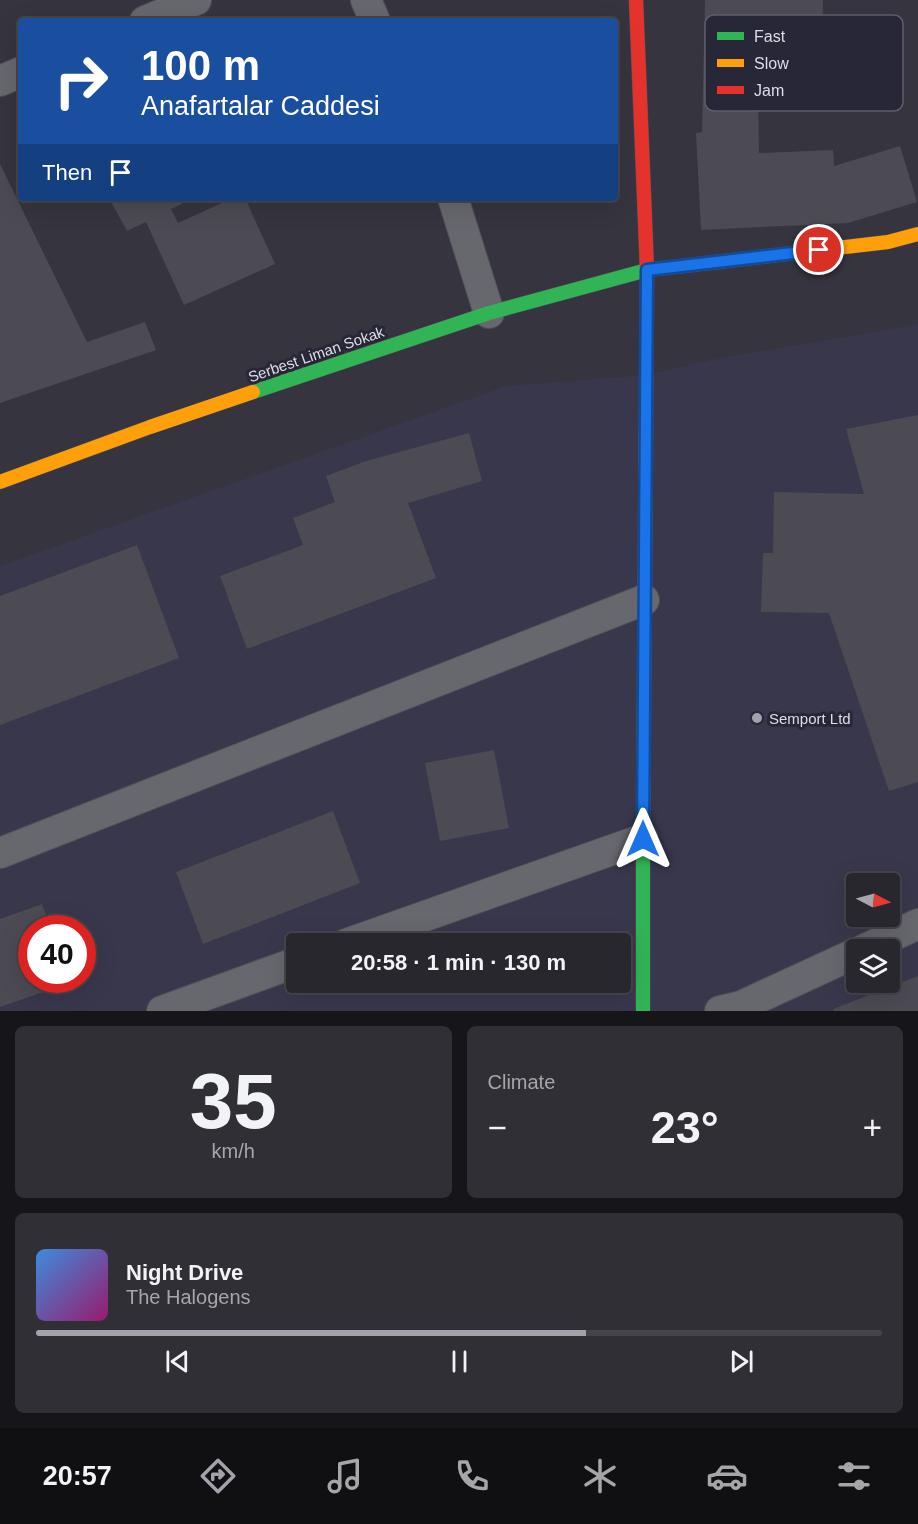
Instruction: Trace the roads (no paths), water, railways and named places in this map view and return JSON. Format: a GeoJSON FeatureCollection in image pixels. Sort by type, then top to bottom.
{"type":"FeatureCollection","features":[{"type":"Feature","properties":{"kind":"street"},"geometry":{"type":"LineString","coordinates":[[152,18],[196,0]]}},
{"type":"Feature","properties":{"kind":"street"},"geometry":{"type":"LineString","coordinates":[[366,0],[374,18]]}},
{"type":"Feature","properties":{"kind":"street"},"geometry":{"type":"LineString","coordinates":[[636,0],[647,270],[643,1011]]}},
{"type":"Feature","properties":{"kind":"street"},"geometry":{"type":"LineString","coordinates":[[0,81],[18,73]]}},
{"type":"Feature","properties":{"kind":"street"},"geometry":{"type":"LineString","coordinates":[[454,201],[489,313]]}},
{"type":"Feature","properties":{"kind":"street","name":"Serbest Liman Sokak"},"geometry":{"type":"LineString","coordinates":[[0,482],[150,427],[489,313],[647,270],[888,242],[918,234]]}},
{"type":"Feature","properties":{"kind":"street"},"geometry":{"type":"LineString","coordinates":[[0,853],[644,600]]}},
{"type":"Feature","properties":{"kind":"street"},"geometry":{"type":"LineString","coordinates":[[377,933],[643,839]]}},
{"type":"Feature","properties":{"kind":"street"},"geometry":{"type":"LineString","coordinates":[[886,939],[918,924]]}},
{"type":"Feature","properties":{"kind":"street"},"geometry":{"type":"LineString","coordinates":[[720,1011],[741,1006],[846,958]]}},
{"type":"Feature","properties":{"kind":"street"},"geometry":{"type":"LineString","coordinates":[[162,1011],[286,966]]}},
{"type":"Feature","properties":{"kind":"place","name":"Semport Ltd"},"geometry":{"type":"Point","coordinates":[757,718]}}]}
